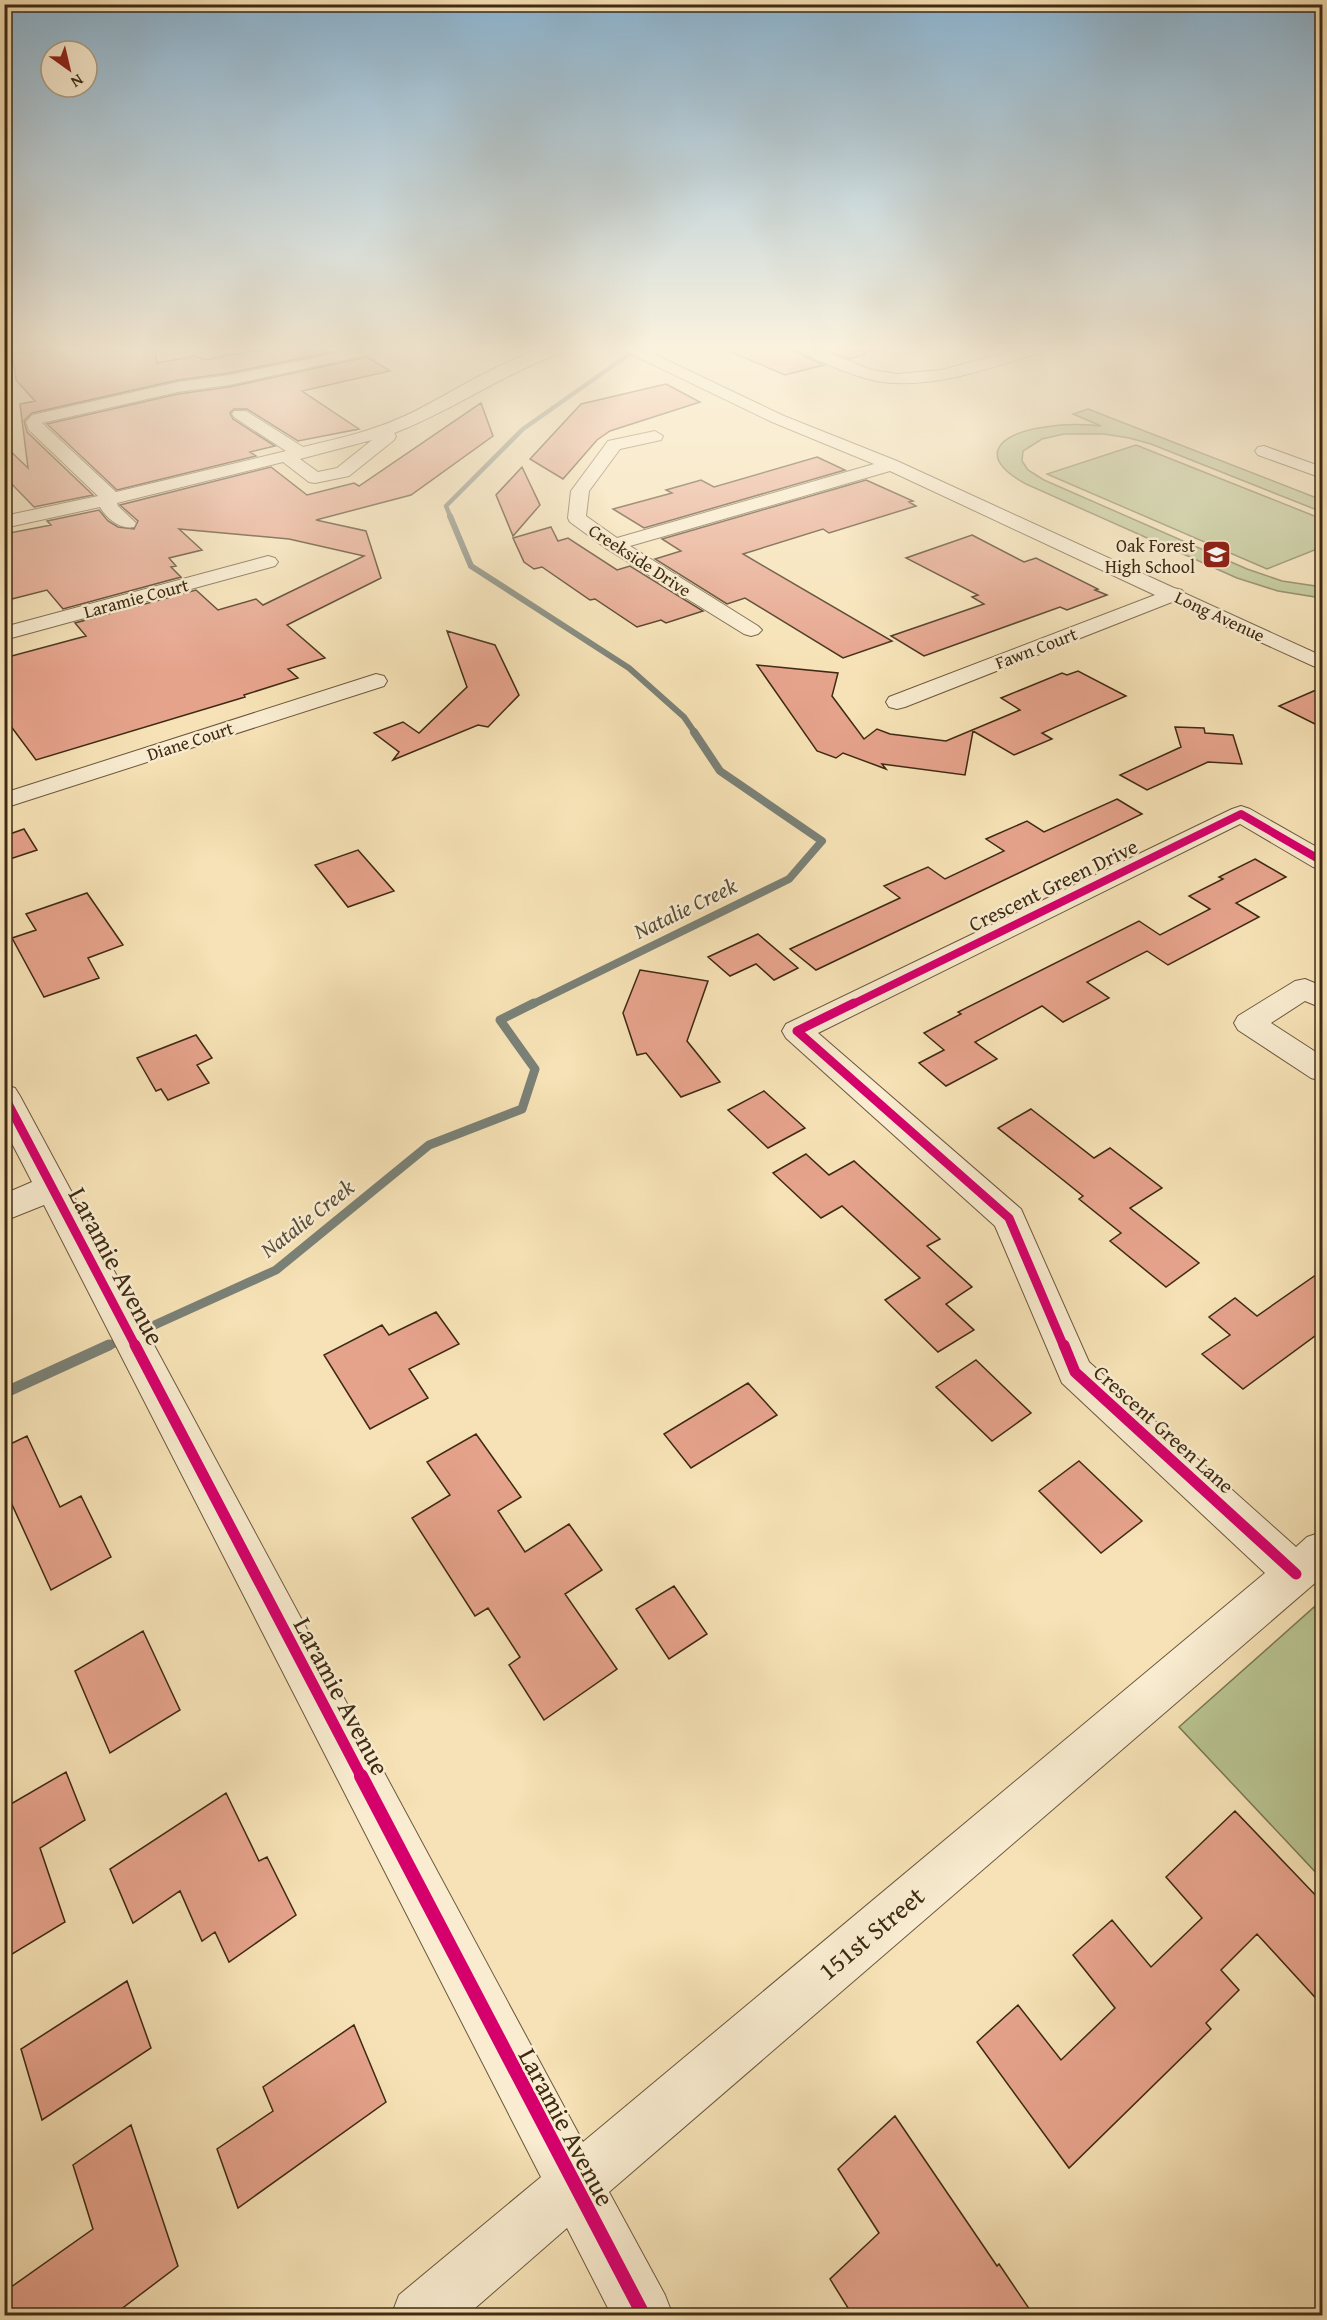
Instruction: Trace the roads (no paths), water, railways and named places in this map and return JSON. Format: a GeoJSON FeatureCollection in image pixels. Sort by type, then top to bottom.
{"type":"FeatureCollection","features":[{"type":"Feature","properties":{"kind":"street"},"geometry":{"type":"LineString","coordinates":[[66,454],[107,492],[106,500],[109,508],[127,523]]}},
{"type":"Feature","properties":{"kind":"street"},"geometry":{"type":"LineString","coordinates":[[4,522],[301,454]]}},
{"type":"Feature","properties":{"kind":"street"},"geometry":{"type":"LineString","coordinates":[[295,456],[315,478],[343,472],[365,454]]}},
{"type":"Feature","properties":{"kind":"street","name":"Creekside Drive"},"geometry":{"type":"LineString","coordinates":[[607,454],[580,491],[577,518],[614,545],[751,630]]}},
{"type":"Feature","properties":{"kind":"street","name":"Long Avenue"},"geometry":{"type":"LineString","coordinates":[[865,454],[1320,661]]}},
{"type":"Feature","properties":{"kind":"street"},"geometry":{"type":"LineString","coordinates":[[1270,454],[1322,474]]}},
{"type":"Feature","properties":{"kind":"street"},"geometry":{"type":"LineString","coordinates":[[614,545],[891,465]]}},
{"type":"Feature","properties":{"kind":"street","name":"Laramie Court"},"geometry":{"type":"LineString","coordinates":[[4,634],[268,562]]}},
{"type":"Feature","properties":{"kind":"street","name":"Fawn Court"},"geometry":{"type":"LineString","coordinates":[[897,702],[1175,594]]}},
{"type":"Feature","properties":{"kind":"street","name":"Diane Court"},"geometry":{"type":"LineString","coordinates":[[4,801],[376,681]]}},
{"type":"Feature","properties":{"kind":"street","name":"Crescent Green Drive"},"geometry":{"type":"LineString","coordinates":[[797,1031],[1241,814],[1323,861]]}},
{"type":"Feature","properties":{"kind":"street"},"geometry":{"type":"LineString","coordinates":[[1323,999],[1305,988],[1249,1023],[1323,1070]]}},
{"type":"Feature","properties":{"kind":"street","name":"Crescent Green Lane"},"geometry":{"type":"LineString","coordinates":[[797,1031],[1009,1218],[1075,1372],[1309,1562]]}},
{"type":"Feature","properties":{"kind":"street","name":"Laramie Avenue"},"geometry":{"type":"LineString","coordinates":[[4,1096],[644,2316]]}},
{"type":"Feature","properties":{"kind":"street"},"geometry":{"type":"LineString","coordinates":[[4,1208],[52,1188]]}},
{"type":"Feature","properties":{"kind":"street","name":"151st Street"},"geometry":{"type":"LineString","coordinates":[[420,2316],[1309,1562]]}},
{"type":"Feature","properties":{"kind":"waterway","name":"Natalie Creek"},"geometry":{"type":"LineString","coordinates":[[451,518],[446,506],[498,454]]}},
{"type":"Feature","properties":{"kind":"waterway","name":"Natalie Creek"},"geometry":{"type":"LineString","coordinates":[[450,516],[471,566],[629,668],[684,717],[695,733]]}},
{"type":"Feature","properties":{"kind":"waterway","name":"Natalie Creek"},"geometry":{"type":"LineString","coordinates":[[531,1005],[789,879],[822,841],[720,771],[694,732]]}},
{"type":"Feature","properties":{"kind":"waterway","name":"Natalie Creek"},"geometry":{"type":"LineString","coordinates":[[106,1347],[276,1270],[429,1145],[522,1109],[535,1069],[500,1020],[534,1003]]}},
{"type":"Feature","properties":{"kind":"waterway","name":"Natalie Creek"},"geometry":{"type":"LineString","coordinates":[[4,1393],[109,1345]]}},
{"type":"Feature","properties":{"kind":"place","name":"Oak Forest High School"},"geometry":{"type":"Point","coordinates":[1216,555]}}]}
